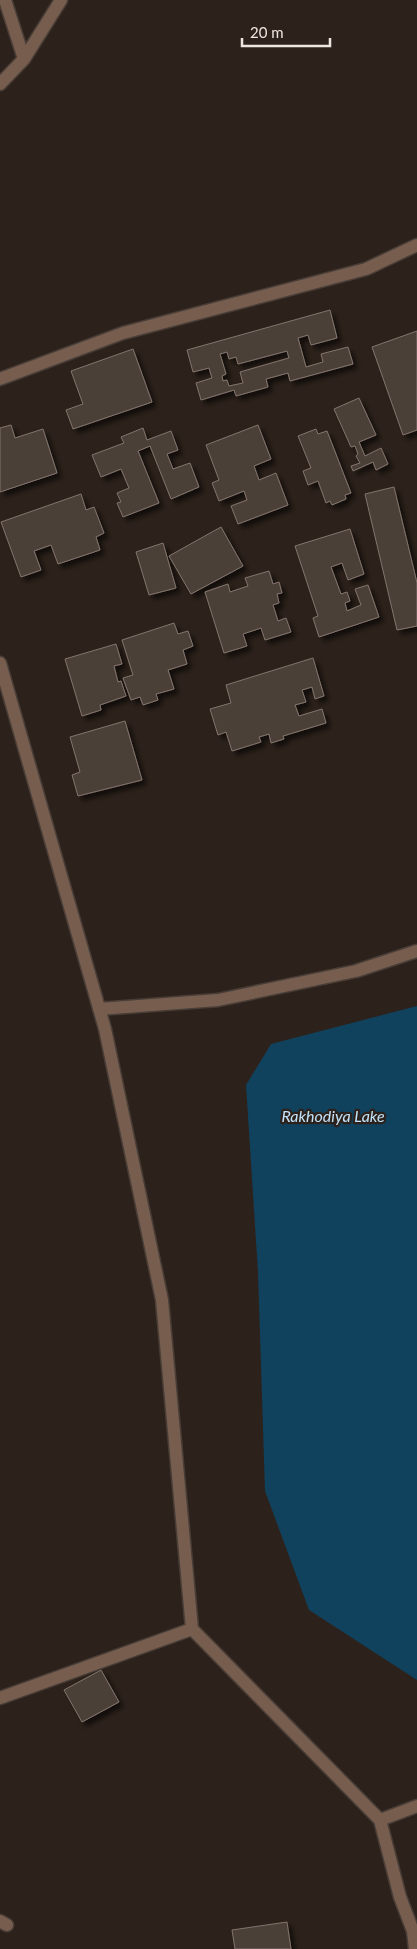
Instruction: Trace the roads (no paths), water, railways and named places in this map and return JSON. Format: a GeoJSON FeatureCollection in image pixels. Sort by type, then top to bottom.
{"type":"FeatureCollection","features":[{"type":"Feature","properties":{"kind":"street"},"geometry":{"type":"LineString","coordinates":[[5,0],[24,59]]}},
{"type":"Feature","properties":{"kind":"street"},"geometry":{"type":"LineString","coordinates":[[0,84],[24,59],[61,0]]}},
{"type":"Feature","properties":{"kind":"street"},"geometry":{"type":"LineString","coordinates":[[0,379],[122,333],[366,269],[417,245]]}},
{"type":"Feature","properties":{"kind":"street"},"geometry":{"type":"LineString","coordinates":[[0,663],[105,1029],[162,1300],[192,1629],[380,1820],[400,1897],[415,1931],[414,1949]]}},
{"type":"Feature","properties":{"kind":"street"},"geometry":{"type":"LineString","coordinates":[[99,1009],[218,1000],[356,971],[417,951]]}},
{"type":"Feature","properties":{"kind":"street"},"geometry":{"type":"LineString","coordinates":[[0,1698],[192,1629]]}},
{"type":"Feature","properties":{"kind":"street"},"geometry":{"type":"LineString","coordinates":[[380,1820],[417,1806]]}},
{"type":"Feature","properties":{"kind":"water","name":"Rakhodiya Lake"},"geometry":{"type":"Polygon","coordinates":[[[417,1006],[417,1680],[309,1610],[265,1491],[258,1272],[246,1085],[271,1044],[417,1006]]]}}]}
